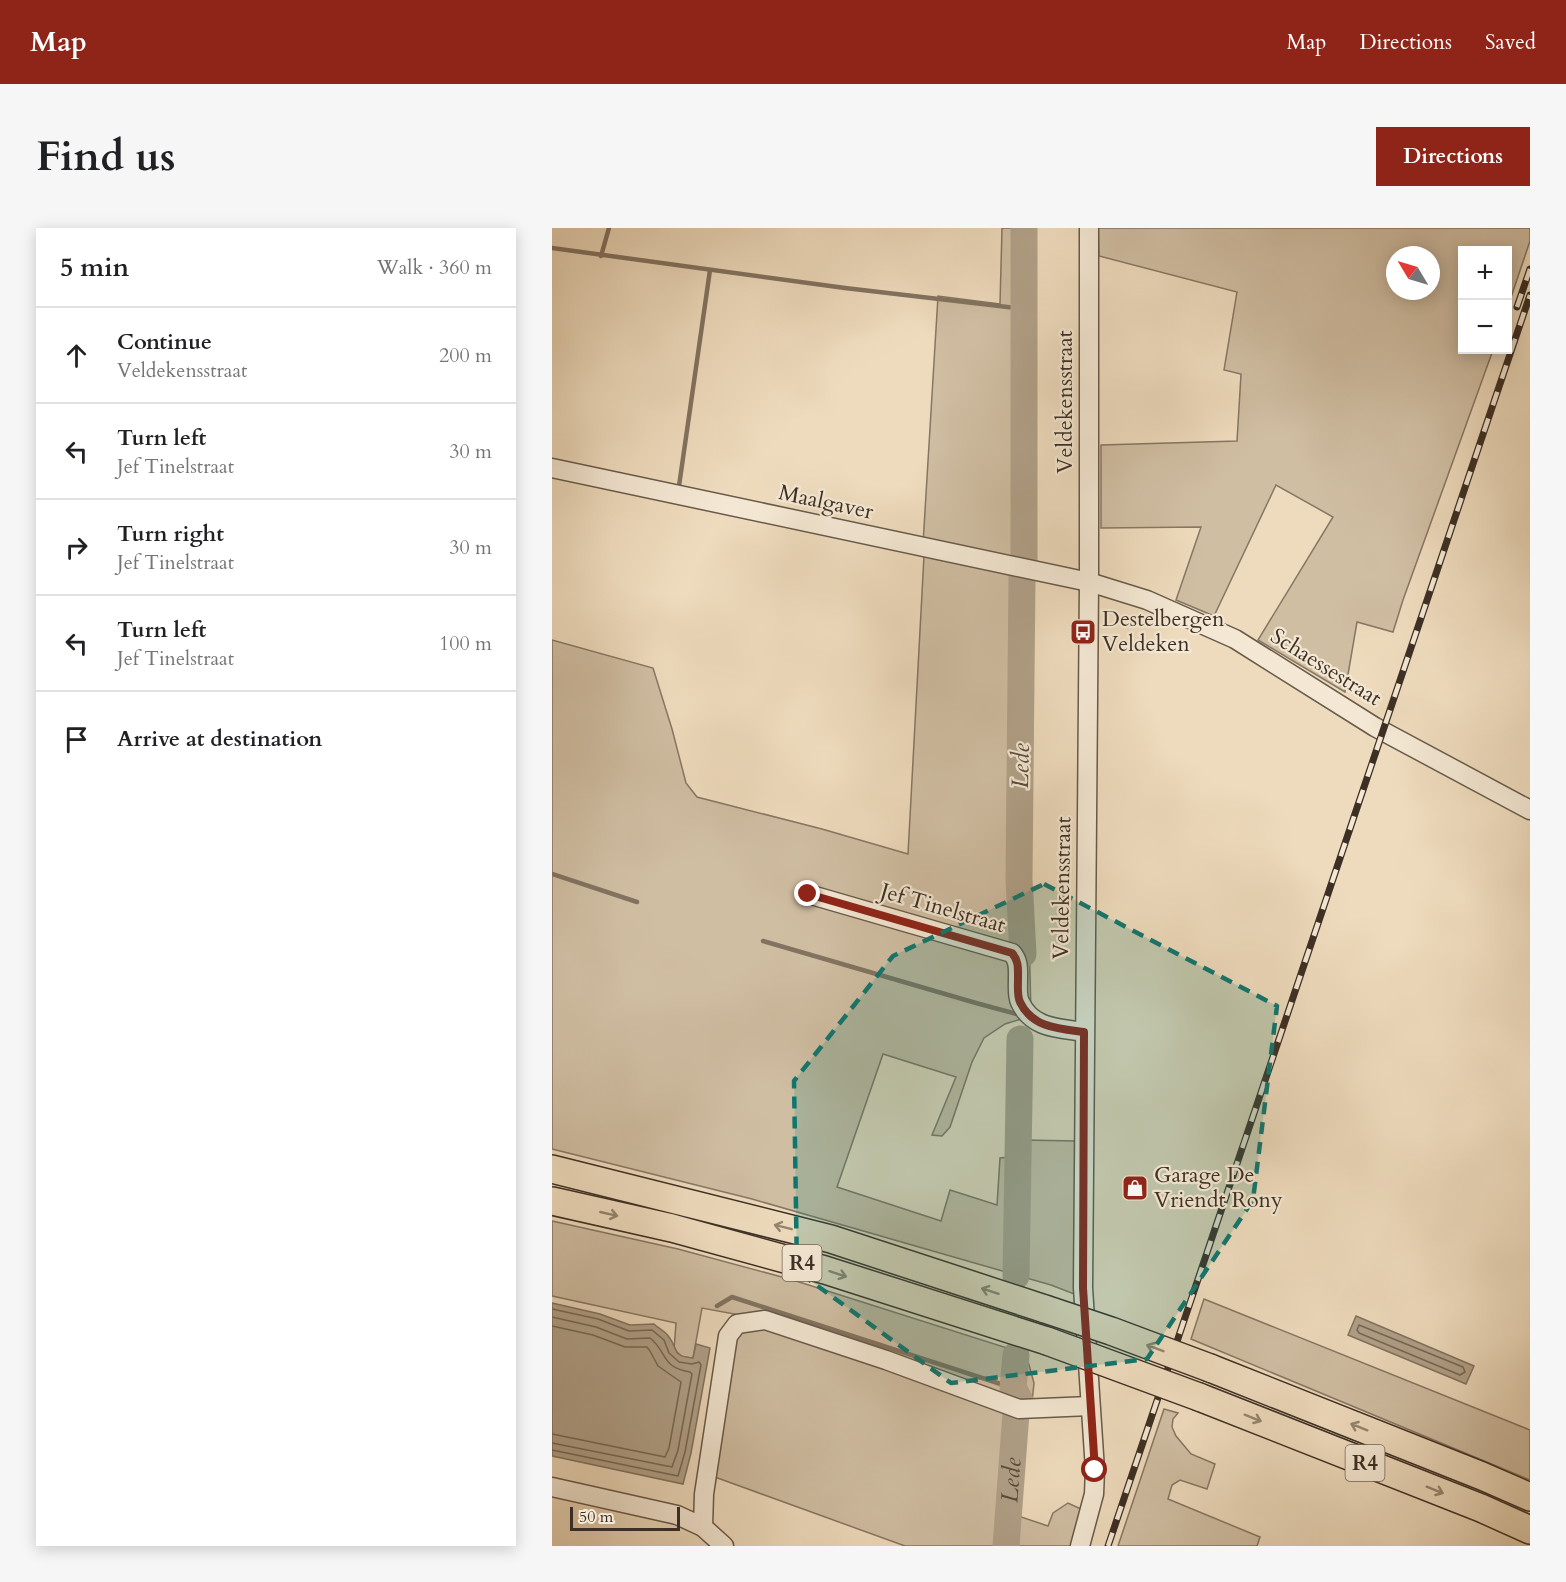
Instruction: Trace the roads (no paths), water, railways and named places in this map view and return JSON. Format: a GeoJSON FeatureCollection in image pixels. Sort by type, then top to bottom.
{"type":"FeatureCollection","features":[{"type":"Feature","properties":{"kind":"highway","name":"R4"},"geometry":{"type":"LineString","coordinates":[[552,1169],[831,1239],[1111,1331],[1210,1368],[1530,1497]]}},
{"type":"Feature","properties":{"kind":"highway","name":"R4"},"geometry":{"type":"LineString","coordinates":[[552,1201],[672,1228],[825,1270],[1047,1341],[1199,1397],[1530,1530]]}},
{"type":"Feature","properties":{"kind":"street","name":"Veldekensstraat"},"geometry":{"type":"LineString","coordinates":[[1080,1546],[1094,1494],[1095,1470],[1083,1288],[1089,582],[1089,228]]}},
{"type":"Feature","properties":{"kind":"street","name":"Maalgaver"},"geometry":{"type":"LineString","coordinates":[[552,468],[1089,582]]}},
{"type":"Feature","properties":{"kind":"street","name":"Schaessestraat"},"geometry":{"type":"LineString","coordinates":[[1089,582],[1147,600],[1235,639],[1375,727],[1530,810]]}},
{"type":"Feature","properties":{"kind":"street","name":"Jef Tinelstraat"},"geometry":{"type":"LineString","coordinates":[[808,894],[1012,953],[1018,966],[1019,1001],[1028,1014],[1045,1027],[1084,1032]]}},
{"type":"Feature","properties":{"kind":"street"},"geometry":{"type":"LineString","coordinates":[[703,1527],[704,1494],[728,1336],[737,1324],[765,1320],[886,1360],[1019,1409],[1090,1406]]}},
{"type":"Feature","properties":{"kind":"street"},"geometry":{"type":"LineString","coordinates":[[552,1487],[677,1515],[703,1527],[724,1546]]}},
{"type":"Feature","properties":{"kind":"water"},"geometry":{"type":"Polygon","coordinates":[[[552,1303],[600,1314],[630,1325],[654,1324],[668,1335],[676,1352],[681,1356],[693,1358],[696,1344],[710,1348],[691,1453],[683,1484],[552,1456],[552,1303]]]}},
{"type":"Feature","properties":{"kind":"water"},"geometry":{"type":"Polygon","coordinates":[[[1356,1316],[1474,1366],[1466,1384],[1348,1335],[1356,1316]]]}},
{"type":"Feature","properties":{"kind":"waterway"},"geometry":{"type":"LineString","coordinates":[[601,256],[609,228]]}},
{"type":"Feature","properties":{"kind":"waterway","name":"Lede"},"geometry":{"type":"LineString","coordinates":[[1024,228],[1024,561]]}},
{"type":"Feature","properties":{"kind":"waterway"},"geometry":{"type":"LineString","coordinates":[[552,248],[845,288],[1024,309]]}},
{"type":"Feature","properties":{"kind":"waterway"},"geometry":{"type":"LineString","coordinates":[[679,486],[710,270]]}},
{"type":"Feature","properties":{"kind":"waterway","name":"Lede"},"geometry":{"type":"LineString","coordinates":[[1022,577],[1019,879],[1023,954]]}},
{"type":"Feature","properties":{"kind":"waterway"},"geometry":{"type":"LineString","coordinates":[[552,874],[637,902]]}},
{"type":"Feature","properties":{"kind":"waterway"},"geometry":{"type":"LineString","coordinates":[[763,941],[1020,1015]]}},
{"type":"Feature","properties":{"kind":"waterway","name":"Lede"},"geometry":{"type":"LineString","coordinates":[[1016,1276],[1020,1039]]}},
{"type":"Feature","properties":{"kind":"waterway"},"geometry":{"type":"LineString","coordinates":[[717,1306],[732,1297],[1013,1388]]}},
{"type":"Feature","properties":{"kind":"waterway","name":"Lede"},"geometry":{"type":"LineString","coordinates":[[1016,1355],[1013,1388],[1020,1401]]}},
{"type":"Feature","properties":{"kind":"waterway","name":"Lede"},"geometry":{"type":"LineString","coordinates":[[1006,1546],[1016,1413]]}},
{"type":"Feature","properties":{"kind":"railway"},"geometry":{"type":"LineString","coordinates":[[1517,307],[1530,269]]}},
{"type":"Feature","properties":{"kind":"railway"},"geometry":{"type":"LineString","coordinates":[[1108,1546],[1530,295]]}},
{"type":"Feature","properties":{"kind":"place","name":"Destelbergen Veldeken"},"geometry":{"type":"Point","coordinates":[1083,632]}},
{"type":"Feature","properties":{"kind":"place","name":"Garage De Vriendt Rony"},"geometry":{"type":"Point","coordinates":[1135,1188]}}]}
